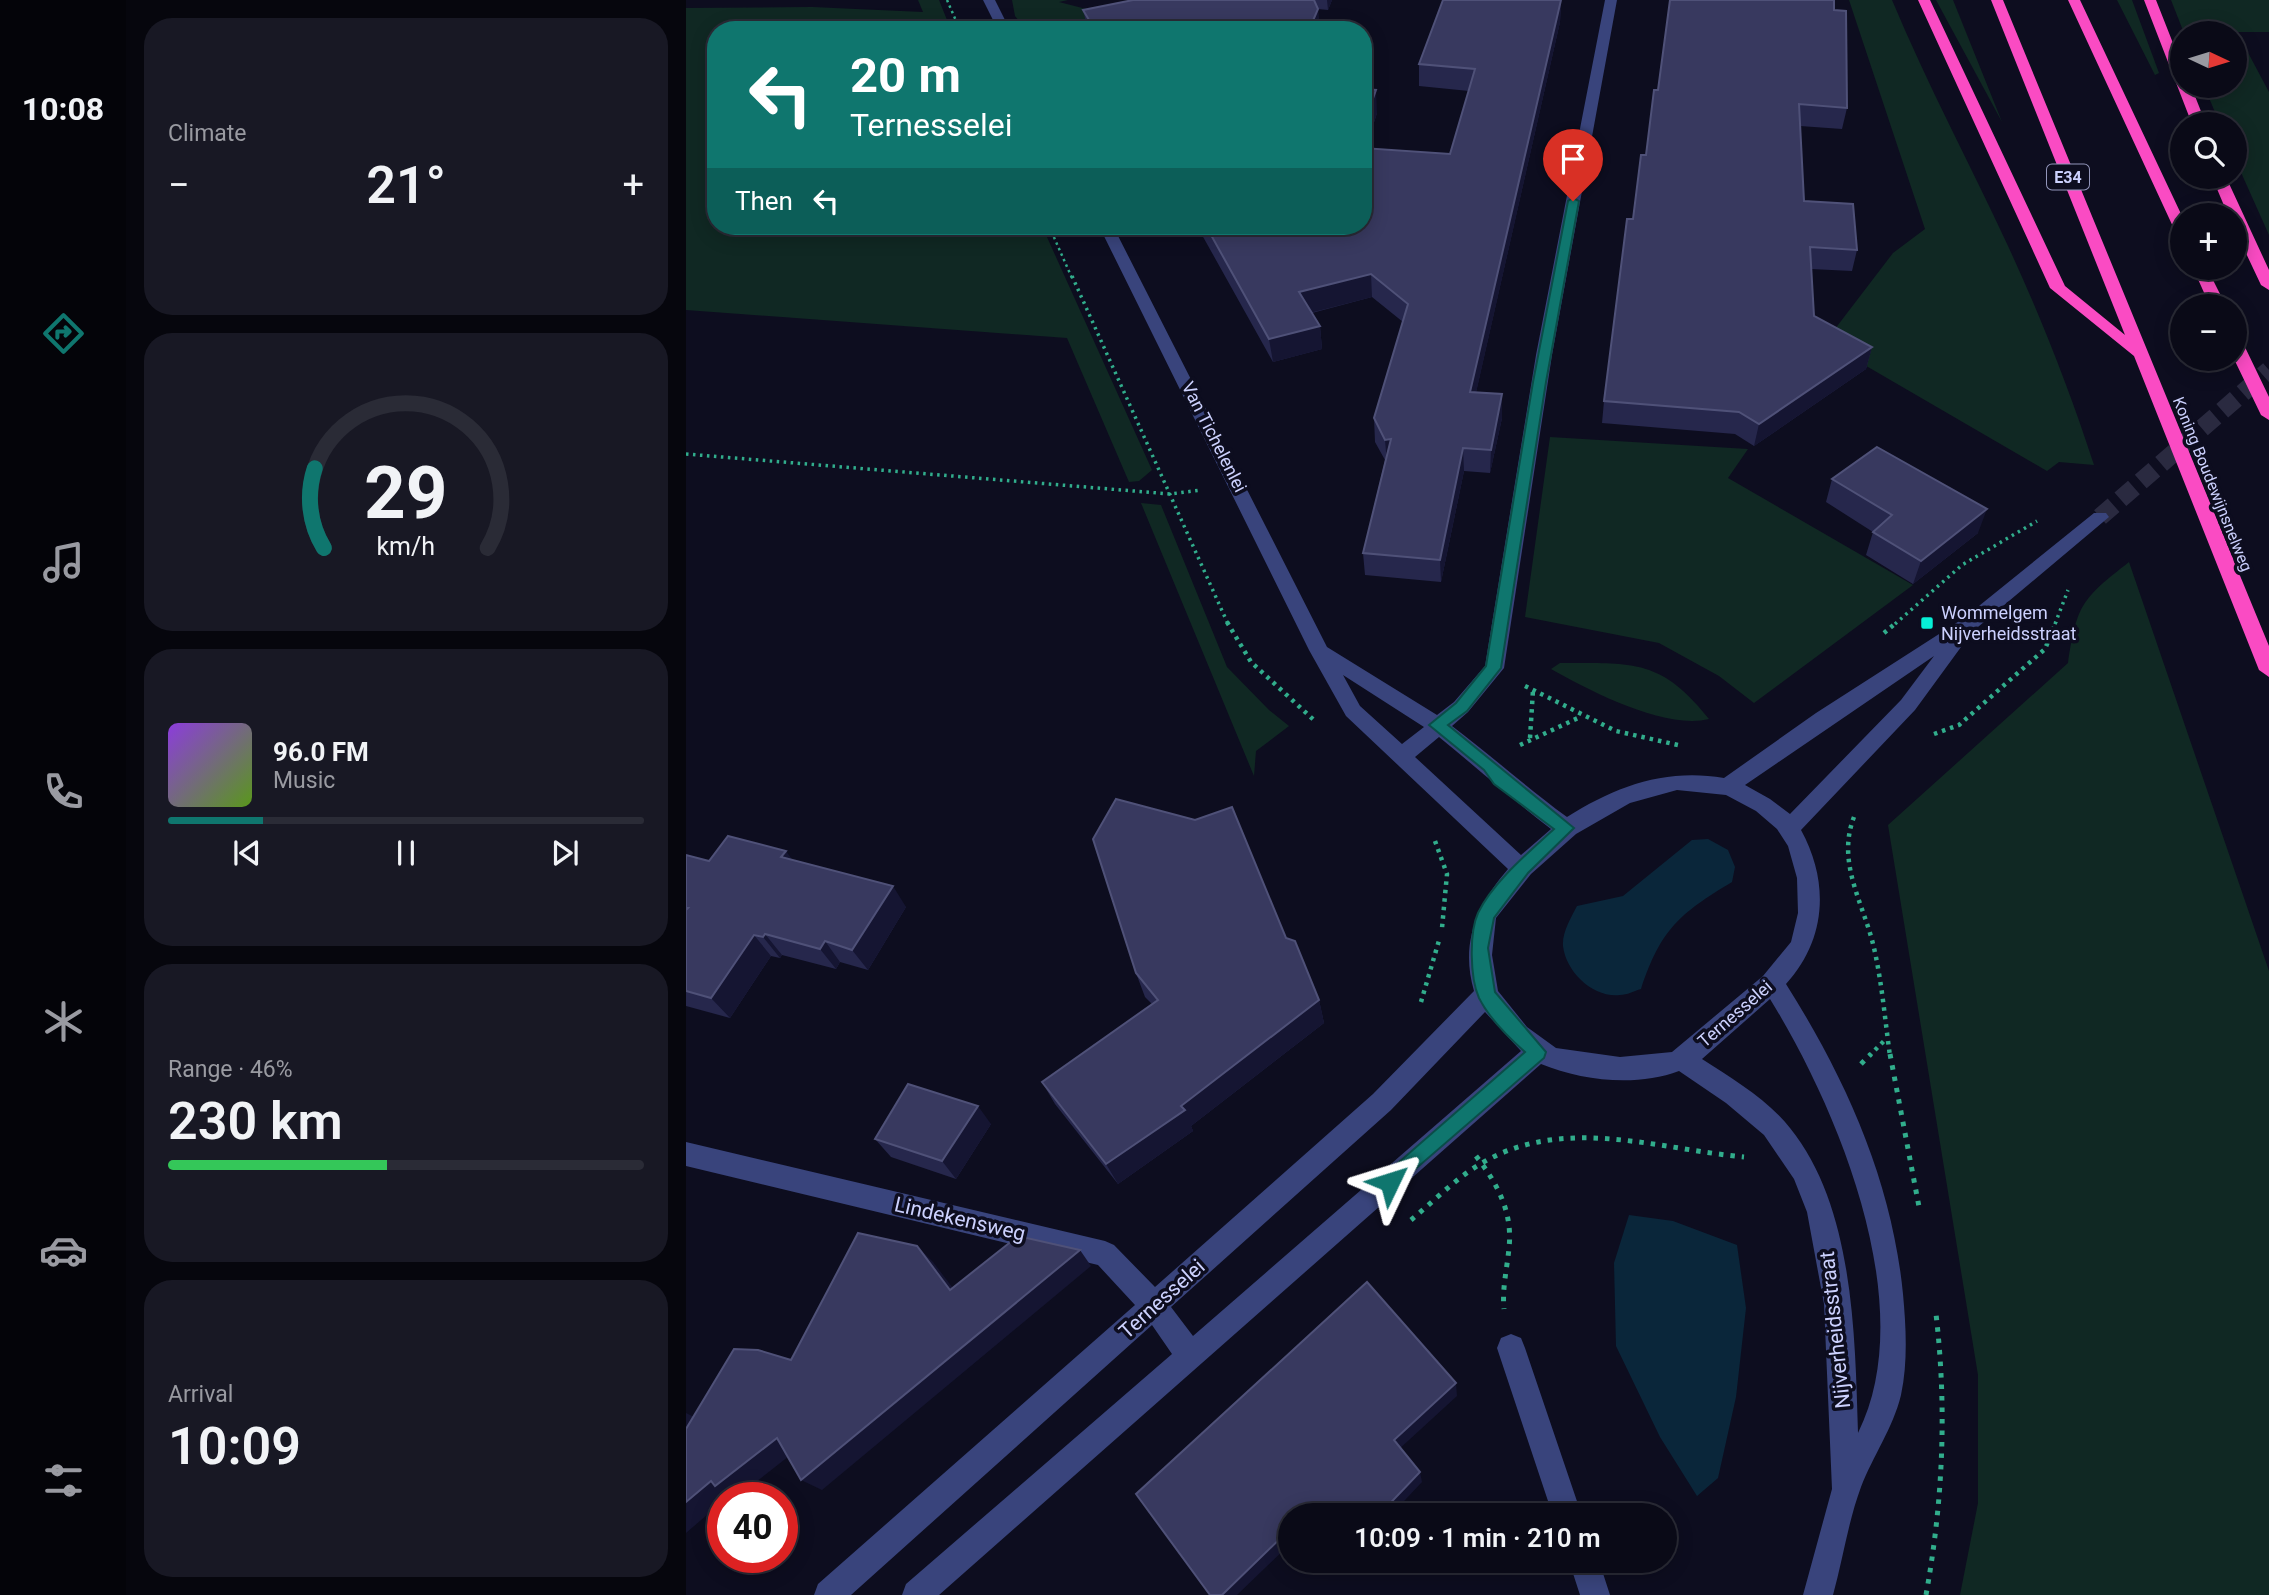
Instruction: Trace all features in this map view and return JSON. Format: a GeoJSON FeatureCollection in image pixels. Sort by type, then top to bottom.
{"type":"FeatureCollection","features":[{"type":"Feature","properties":{"kind":"highway"},"geometry":{"type":"LineString","coordinates":[[1924,0],[1996,149],[2058,288],[2138,354]]}},
{"type":"Feature","properties":{"kind":"highway","name":"Koning Boudewijnsnelweg"},"geometry":{"type":"LineString","coordinates":[[1997,0],[2138,354],[2269,670]]}},
{"type":"Feature","properties":{"kind":"highway"},"geometry":{"type":"LineString","coordinates":[[2074,0],[2170,205]]}},
{"type":"Feature","properties":{"kind":"highway"},"geometry":{"type":"LineString","coordinates":[[2150,0],[2170,51]]}},
{"type":"Feature","properties":{"kind":"highway"},"geometry":{"type":"LineString","coordinates":[[2247,240],[2269,285]]}},
{"type":"Feature","properties":{"kind":"highway"},"geometry":{"type":"LineString","coordinates":[[2247,368],[2269,415]]}},
{"type":"Feature","properties":{"kind":"street"},"geometry":{"type":"LineString","coordinates":[[989,0],[1000,21]]}},
{"type":"Feature","properties":{"kind":"street"},"geometry":{"type":"LineString","coordinates":[[1400,758],[1461,707],[1494,668],[1544,355],[1611,0]]}},
{"type":"Feature","properties":{"kind":"street","name":"Van Tichelenlei"},"geometry":{"type":"LineString","coordinates":[[1111,235],[1239,485],[1319,650],[1353,711],[1400,758],[1522,869]]}},
{"type":"Feature","properties":{"kind":"street"},"geometry":{"type":"LineString","coordinates":[[1727,787],[1823,719],[1971,623],[2100,517]]}},
{"type":"Feature","properties":{"kind":"street"},"geometry":{"type":"LineString","coordinates":[[1789,829],[1908,705],[1971,623]]}},
{"type":"Feature","properties":{"kind":"street"},"geometry":{"type":"LineString","coordinates":[[1319,650],[1437,725],[1490,766],[1500,779],[1566,828]]}},
{"type":"Feature","properties":{"kind":"street","name":"Ternesselei"},"geometry":{"type":"LineString","coordinates":[[1677,782],[1727,787],[1762,805],[1789,829],[1804,863],[1811,898],[1807,930],[1793,959],[1772,983],[1681,1059],[1636,1068],[1594,1068],[1537,1052],[1512,1028],[1486,995],[1479,948],[1486,915],[1522,869],[1566,828],[1657,784],[1677,782]]}},
{"type":"Feature","properties":{"kind":"street","name":"Nijverheidsstraat"},"geometry":{"type":"LineString","coordinates":[[1772,983],[1815,1054],[1848,1121],[1877,1209],[1890,1288],[1892,1348],[1887,1396],[1845,1492],[1818,1595]]}},
{"type":"Feature","properties":{"kind":"street","name":"Ternesselei"},"geometry":{"type":"LineString","coordinates":[[829,1595],[1390,1094],[1486,995]]}},
{"type":"Feature","properties":{"kind":"street"},"geometry":{"type":"LineString","coordinates":[[917,1595],[1537,1052]]}},
{"type":"Feature","properties":{"kind":"street","name":"Nijverheidsstraat"},"geometry":{"type":"LineString","coordinates":[[1681,1059],[1718,1083],[1782,1136],[1802,1166],[1818,1203],[1836,1301],[1842,1357],[1845,1492]]}},
{"type":"Feature","properties":{"kind":"street","name":"Lindekensweg"},"geometry":{"type":"LineString","coordinates":[[686,1154],[1105,1254],[1154,1306],[1190,1355]]}},
{"type":"Feature","properties":{"kind":"street"},"geometry":{"type":"LineString","coordinates":[[1511,1348],[1564,1503]]}},
{"type":"Feature","properties":{"kind":"street"},"geometry":{"type":"LineString","coordinates":[[1588,1573],[1595,1595]]}},
{"type":"Feature","properties":{"kind":"path"},"geometry":{"type":"LineString","coordinates":[[947,0],[956,21]]}},
{"type":"Feature","properties":{"kind":"path"},"geometry":{"type":"LineString","coordinates":[[1053,235],[1243,651],[1320,726]]}},
{"type":"Feature","properties":{"kind":"path"},"geometry":{"type":"LineString","coordinates":[[686,454],[1170,494],[1239,485]]}},
{"type":"Feature","properties":{"kind":"path"},"geometry":{"type":"LineString","coordinates":[[1875,641],[1962,565],[2031,523],[2044,519]]}},
{"type":"Feature","properties":{"kind":"path"},"geometry":{"type":"LineString","coordinates":[[1932,735],[1959,725],[2045,649],[2069,587]]}},
{"type":"Feature","properties":{"kind":"path"},"geometry":{"type":"LineString","coordinates":[[1494,668],[1578,717],[1651,742],[1684,746]]}},
{"type":"Feature","properties":{"kind":"path"},"geometry":{"type":"LineString","coordinates":[[1533,690],[1530,738],[1578,717]]}},
{"type":"Feature","properties":{"kind":"path"},"geometry":{"type":"LineString","coordinates":[[1858,806],[1848,832],[1851,884],[1874,947],[1887,1037],[1860,1066]]}},
{"type":"Feature","properties":{"kind":"path"},"geometry":{"type":"LineString","coordinates":[[1419,1007],[1435,962],[1445,906],[1447,874],[1433,838]]}},
{"type":"Feature","properties":{"kind":"path"},"geometry":{"type":"LineString","coordinates":[[1511,1348],[1503,1305],[1510,1231],[1501,1189],[1482,1163],[1522,1145],[1575,1138],[1654,1143],[1712,1155],[1752,1157]]}},
{"type":"Feature","properties":{"kind":"green space"},"geometry":{"type":"Polygon","coordinates":[[[918,0],[939,0],[947,21],[707,21],[707,235],[1046,235],[1152,470],[1139,481],[1129,482],[1067,338],[686,310],[686,8],[812,7],[923,12],[918,0]]]}},
{"type":"Feature","properties":{"kind":"green space"},"geometry":{"type":"Polygon","coordinates":[[[1012,0],[1068,0],[1059,2],[1090,10],[1094,16],[1084,21],[1019,21],[1015,16],[1012,0]]]}},
{"type":"Feature","properties":{"kind":"green space"},"geometry":{"type":"Polygon","coordinates":[[[1849,0],[1892,0],[2032,300],[2094,465],[2059,462],[2047,471],[1825,342],[1893,253],[1925,229],[1849,0]]]}},
{"type":"Feature","properties":{"kind":"green space"},"geometry":{"type":"Polygon","coordinates":[[[1936,0],[1953,0],[2002,122],[1936,0]]]}},
{"type":"Feature","properties":{"kind":"green space"},"geometry":{"type":"Polygon","coordinates":[[[2117,0],[2132,0],[2159,73],[2155,75],[2117,0]]]}},
{"type":"Feature","properties":{"kind":"green space"},"geometry":{"type":"Polygon","coordinates":[[[2171,0],[2269,0],[2269,32],[2247,32],[2247,21],[2179,21],[2171,0]]]}},
{"type":"Feature","properties":{"kind":"green space"},"geometry":{"type":"Polygon","coordinates":[[[2247,51],[2269,92],[2269,235],[2247,186],[2247,112],[2215,112],[2209,98],[2247,98],[2247,51]]]}},
{"type":"Feature","properties":{"kind":"green space"},"geometry":{"type":"Polygon","coordinates":[[[1550,437],[1748,449],[1728,478],[1913,585],[1754,703],[1719,676],[1659,643],[1525,617],[1550,437]]]}},
{"type":"Feature","properties":{"kind":"green space"},"geometry":{"type":"Polygon","coordinates":[[[1141,503],[1161,505],[1227,667],[1269,710],[1289,726],[1256,751],[1254,776],[1141,503]]]}},
{"type":"Feature","properties":{"kind":"green space"},"geometry":{"type":"Polygon","coordinates":[[[2129,562],[2269,971],[2269,1595],[1960,1595],[1978,1503],[1978,1375],[1888,825],[2068,663],[2075,628],[2084,604],[2101,585],[2129,562]]]}},
{"type":"Feature","properties":{"kind":"green space"},"geometry":{"type":"Polygon","coordinates":[[[1560,663],[1626,665],[1660,674],[1692,699],[1709,719],[1671,719],[1628,706],[1551,669],[1560,663]]]}},
{"type":"Feature","properties":{"kind":"water"},"geometry":{"type":"Polygon","coordinates":[[[1708,839],[1728,850],[1735,867],[1732,882],[1698,904],[1674,925],[1656,951],[1641,989],[1610,995],[1591,988],[1575,974],[1565,956],[1563,941],[1565,930],[1577,906],[1623,896],[1692,840],[1708,839]]]}},
{"type":"Feature","properties":{"kind":"water"},"geometry":{"type":"Polygon","coordinates":[[[1629,1215],[1673,1221],[1737,1245],[1746,1308],[1736,1397],[1718,1478],[1697,1496],[1660,1437],[1616,1346],[1614,1263],[1629,1215]]]}},
{"type":"Feature","properties":{"kind":"building"},"geometry":{"type":"Polygon","coordinates":[[[1133,0],[1314,0],[1318,9],[1313,21],[1090,21],[1083,10],[1133,0]]]}},
{"type":"Feature","properties":{"kind":"building"},"geometry":{"type":"Polygon","coordinates":[[[1443,0],[1561,0],[1470,392],[1502,394],[1491,450],[1463,448],[1440,560],[1363,553],[1391,439],[1385,440],[1374,418],[1408,304],[1371,274],[1299,292],[1320,326],[1269,339],[1211,235],[1372,235],[1372,149],[1450,154],[1475,69],[1419,64],[1443,0]]]}},
{"type":"Feature","properties":{"kind":"building"},"geometry":{"type":"Polygon","coordinates":[[[1670,0],[1834,0],[1834,10],[1846,11],[1847,108],[1799,104],[1804,201],[1853,204],[1857,250],[1810,247],[1814,316],[1872,347],[1759,424],[1739,412],[1604,401],[1627,219],[1633,219],[1641,155],[1646,155],[1670,0]]]}},
{"type":"Feature","properties":{"kind":"building"},"geometry":{"type":"Polygon","coordinates":[[[1877,447],[1987,509],[1921,561],[1873,532],[1892,515],[1832,479],[1877,447]]]}},
{"type":"Feature","properties":{"kind":"building"},"geometry":{"type":"Polygon","coordinates":[[[1116,799],[1195,820],[1232,807],[1286,938],[1295,941],[1319,1000],[1181,1106],[1185,1110],[1106,1164],[1042,1082],[1158,1000],[1136,973],[1093,839],[1116,799]]]}},
{"type":"Feature","properties":{"kind":"building"},"geometry":{"type":"Polygon","coordinates":[[[728,836],[786,851],[781,857],[893,886],[852,950],[825,941],[820,949],[765,934],[763,937],[754,935],[711,998],[686,991],[686,855],[709,861],[728,836]]]}},
{"type":"Feature","properties":{"kind":"building"},"geometry":{"type":"Polygon","coordinates":[[[908,1084],[978,1106],[942,1161],[875,1139],[908,1084]]]}},
{"type":"Feature","properties":{"kind":"building"},"geometry":{"type":"Polygon","coordinates":[[[858,1233],[917,1246],[950,1290],[1018,1236],[1080,1250],[801,1480],[777,1438],[720,1482],[707,1482],[686,1502],[686,1429],[734,1349],[758,1350],[791,1360],[858,1233]]]}},
{"type":"Feature","properties":{"kind":"building"},"geometry":{"type":"Polygon","coordinates":[[[1367,1282],[1456,1383],[1394,1440],[1420,1472],[1390,1503],[1278,1503],[1278,1541],[1222,1595],[1210,1595],[1136,1494],[1367,1282]]]}},
{"type":"Feature","properties":{"kind":"tunnel"},"geometry":{"type":"LineString","coordinates":[[2100,517],[2269,370]]}},
{"type":"Feature","properties":{"kind":"place","name":"Wommelgem Nijverheidsstraat"},"geometry":{"type":"Point","coordinates":[1927,623]}},
{"type":"Feature","properties":{"kind":"route"},"geometry":{"type":"LineString","coordinates":[[1390,1182],[1537,1052],[1512,1028],[1486,995],[1479,948],[1486,915],[1522,869],[1566,828],[1500,779],[1490,766],[1437,725],[1461,707],[1494,668],[1494,649],[1539,382],[1573,201]]}}]}
